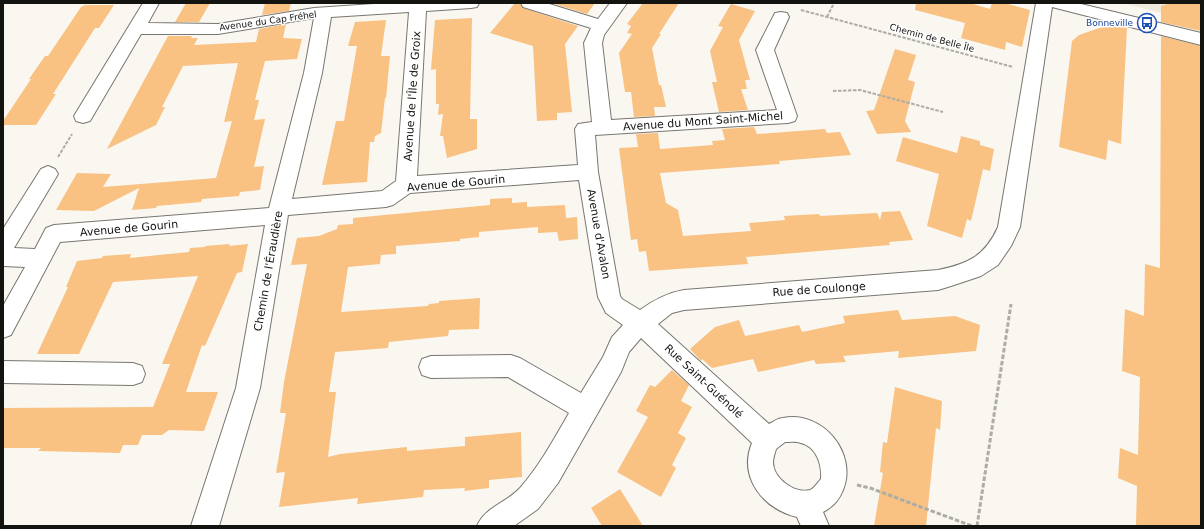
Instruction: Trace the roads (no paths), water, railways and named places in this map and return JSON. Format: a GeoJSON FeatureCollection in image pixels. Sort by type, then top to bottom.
{"type":"FeatureCollection","features":[{"type":"Feature","properties":{"kind":"street"},"geometry":{"type":"LineString","coordinates":[[83,116],[151,3]]}},
{"type":"Feature","properties":{"kind":"street","name":"Avenue du Cap Fréhel"},"geometry":{"type":"LineString","coordinates":[[136,28],[218,29],[314,13],[323,14],[418,8],[471,3]]}},
{"type":"Feature","properties":{"kind":"street"},"geometry":{"type":"LineString","coordinates":[[529,3],[602,26]]}},
{"type":"Feature","properties":{"kind":"street"},"geometry":{"type":"LineString","coordinates":[[593,128],[593,43],[596,34],[619,3]]}},
{"type":"Feature","properties":{"kind":"street","name":"Rue de Coulonge"},"geometry":{"type":"LineString","coordinates":[[491,526],[528,499],[549,474],[612,364],[620,345],[640,323],[664,306],[673,302],[684,300],[938,280],[979,267],[996,253],[1004,241],[1008,227],[1044,3]]}},
{"type":"Feature","properties":{"kind":"street"},"geometry":{"type":"LineString","coordinates":[[1056,3],[1201,39]]}},
{"type":"Feature","properties":{"kind":"street","name":"Avenue de l'Île de Groix"},"geometry":{"type":"LineString","coordinates":[[406,185],[418,8]]}},
{"type":"Feature","properties":{"kind":"street","name":"Avenue du Mont Saint-Michel"},"geometry":{"type":"LineString","coordinates":[[593,128],[788,116],[765,50],[789,13]]}},
{"type":"Feature","properties":{"kind":"street","name":"Chemin de l'Éraudière"},"geometry":{"type":"LineString","coordinates":[[205,526],[248,388],[278,212],[313,73],[323,14]]}},
{"type":"Feature","properties":{"kind":"street","name":"Avenue d'Avalon"},"geometry":{"type":"LineString","coordinates":[[593,128],[588,172],[609,297],[614,306],[640,323]]}},
{"type":"Feature","properties":{"kind":"street","name":"Avenue de Gourin"},"geometry":{"type":"LineString","coordinates":[[3,328],[54,234],[278,212],[386,199],[406,185],[588,172]]}},
{"type":"Feature","properties":{"kind":"street"},"geometry":{"type":"LineString","coordinates":[[3,247],[48,174]]}},
{"type":"Feature","properties":{"kind":"street"},"geometry":{"type":"LineString","coordinates":[[3,257],[41,258]]}},
{"type":"Feature","properties":{"kind":"street","name":"Rue Saint-Guénolé"},"geometry":{"type":"LineString","coordinates":[[640,323],[676,354],[767,439]]}},
{"type":"Feature","properties":{"kind":"street"},"geometry":{"type":"LineString","coordinates":[[431,367],[511,366],[585,410]]}},
{"type":"Feature","properties":{"kind":"street"},"geometry":{"type":"LineString","coordinates":[[3,372],[133,374]]}},
{"type":"Feature","properties":{"kind":"street"},"geometry":{"type":"LineString","coordinates":[[782,430],[804,431],[822,441],[834,461],[835,479],[826,496],[811,515],[787,501],[768,486],[760,469],[760,455],[767,439],[782,430]]}},
{"type":"Feature","properties":{"kind":"place","name":"Bonneville"},"geometry":{"type":"Point","coordinates":[1147,23]}}]}
